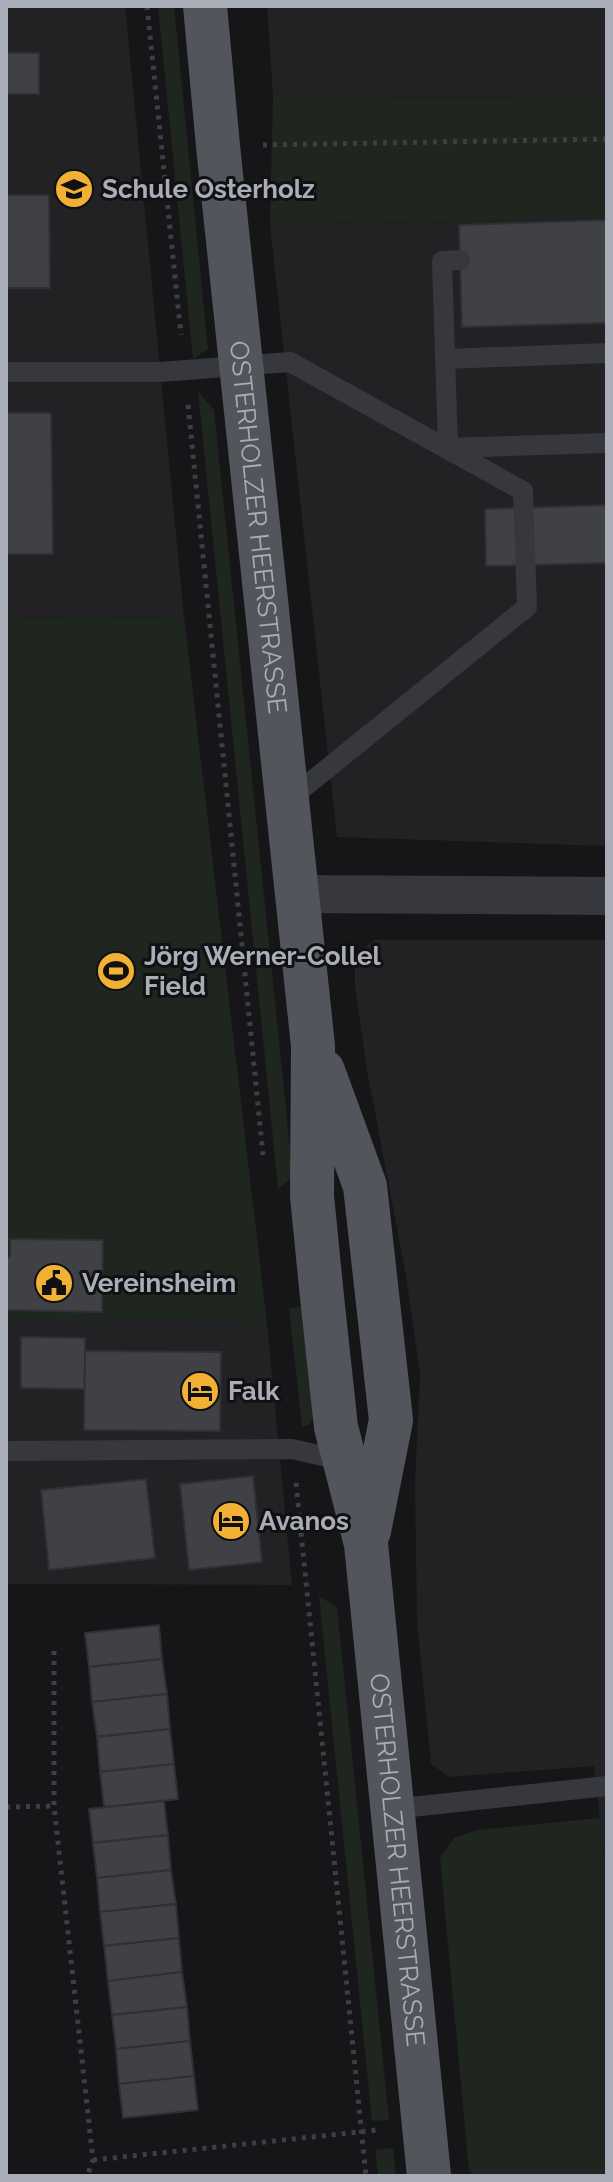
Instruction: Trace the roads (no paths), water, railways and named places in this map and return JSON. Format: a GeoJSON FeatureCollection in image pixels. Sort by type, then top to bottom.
{"type":"FeatureCollection","features":[{"type":"Feature","properties":{"kind":"main road","name":"OSTERHOLZER HEERSTRASSE"},"geometry":{"type":"LineString","coordinates":[[205,6],[313,1046],[312,1196],[336,1427],[364,1461],[366,1544],[429,2176]]}},
{"type":"Feature","properties":{"kind":"street"},"geometry":{"type":"LineString","coordinates":[[297,894],[607,896]]}},
{"type":"Feature","properties":{"kind":"lane"},"geometry":{"type":"LineString","coordinates":[[448,448],[442,261],[460,260]]}},
{"type":"Feature","properties":{"kind":"lane"},"geometry":{"type":"LineString","coordinates":[[445,359],[607,353]]}},
{"type":"Feature","properties":{"kind":"lane"},"geometry":{"type":"LineString","coordinates":[[6,372],[160,372],[290,362],[523,491],[527,607],[287,801]]}},
{"type":"Feature","properties":{"kind":"lane"},"geometry":{"type":"LineString","coordinates":[[448,448],[607,443]]}},
{"type":"Feature","properties":{"kind":"lane"},"geometry":{"type":"LineString","coordinates":[[6,1451],[292,1449],[364,1461]]}},
{"type":"Feature","properties":{"kind":"lane"},"geometry":{"type":"LineString","coordinates":[[392,1809],[607,1786]]}},
{"type":"Feature","properties":{"kind":"place","name":"Schule Osterholz"},"geometry":{"type":"Point","coordinates":[74,189]}},
{"type":"Feature","properties":{"kind":"place","name":"Jörg Werner-Collel Field"},"geometry":{"type":"Point","coordinates":[116,971]}},
{"type":"Feature","properties":{"kind":"place","name":"Vereinsheim"},"geometry":{"type":"Point","coordinates":[54,1283]}},
{"type":"Feature","properties":{"kind":"place","name":"Falk"},"geometry":{"type":"Point","coordinates":[200,1391]}},
{"type":"Feature","properties":{"kind":"place","name":"Avanos"},"geometry":{"type":"Point","coordinates":[231,1521]}}]}
